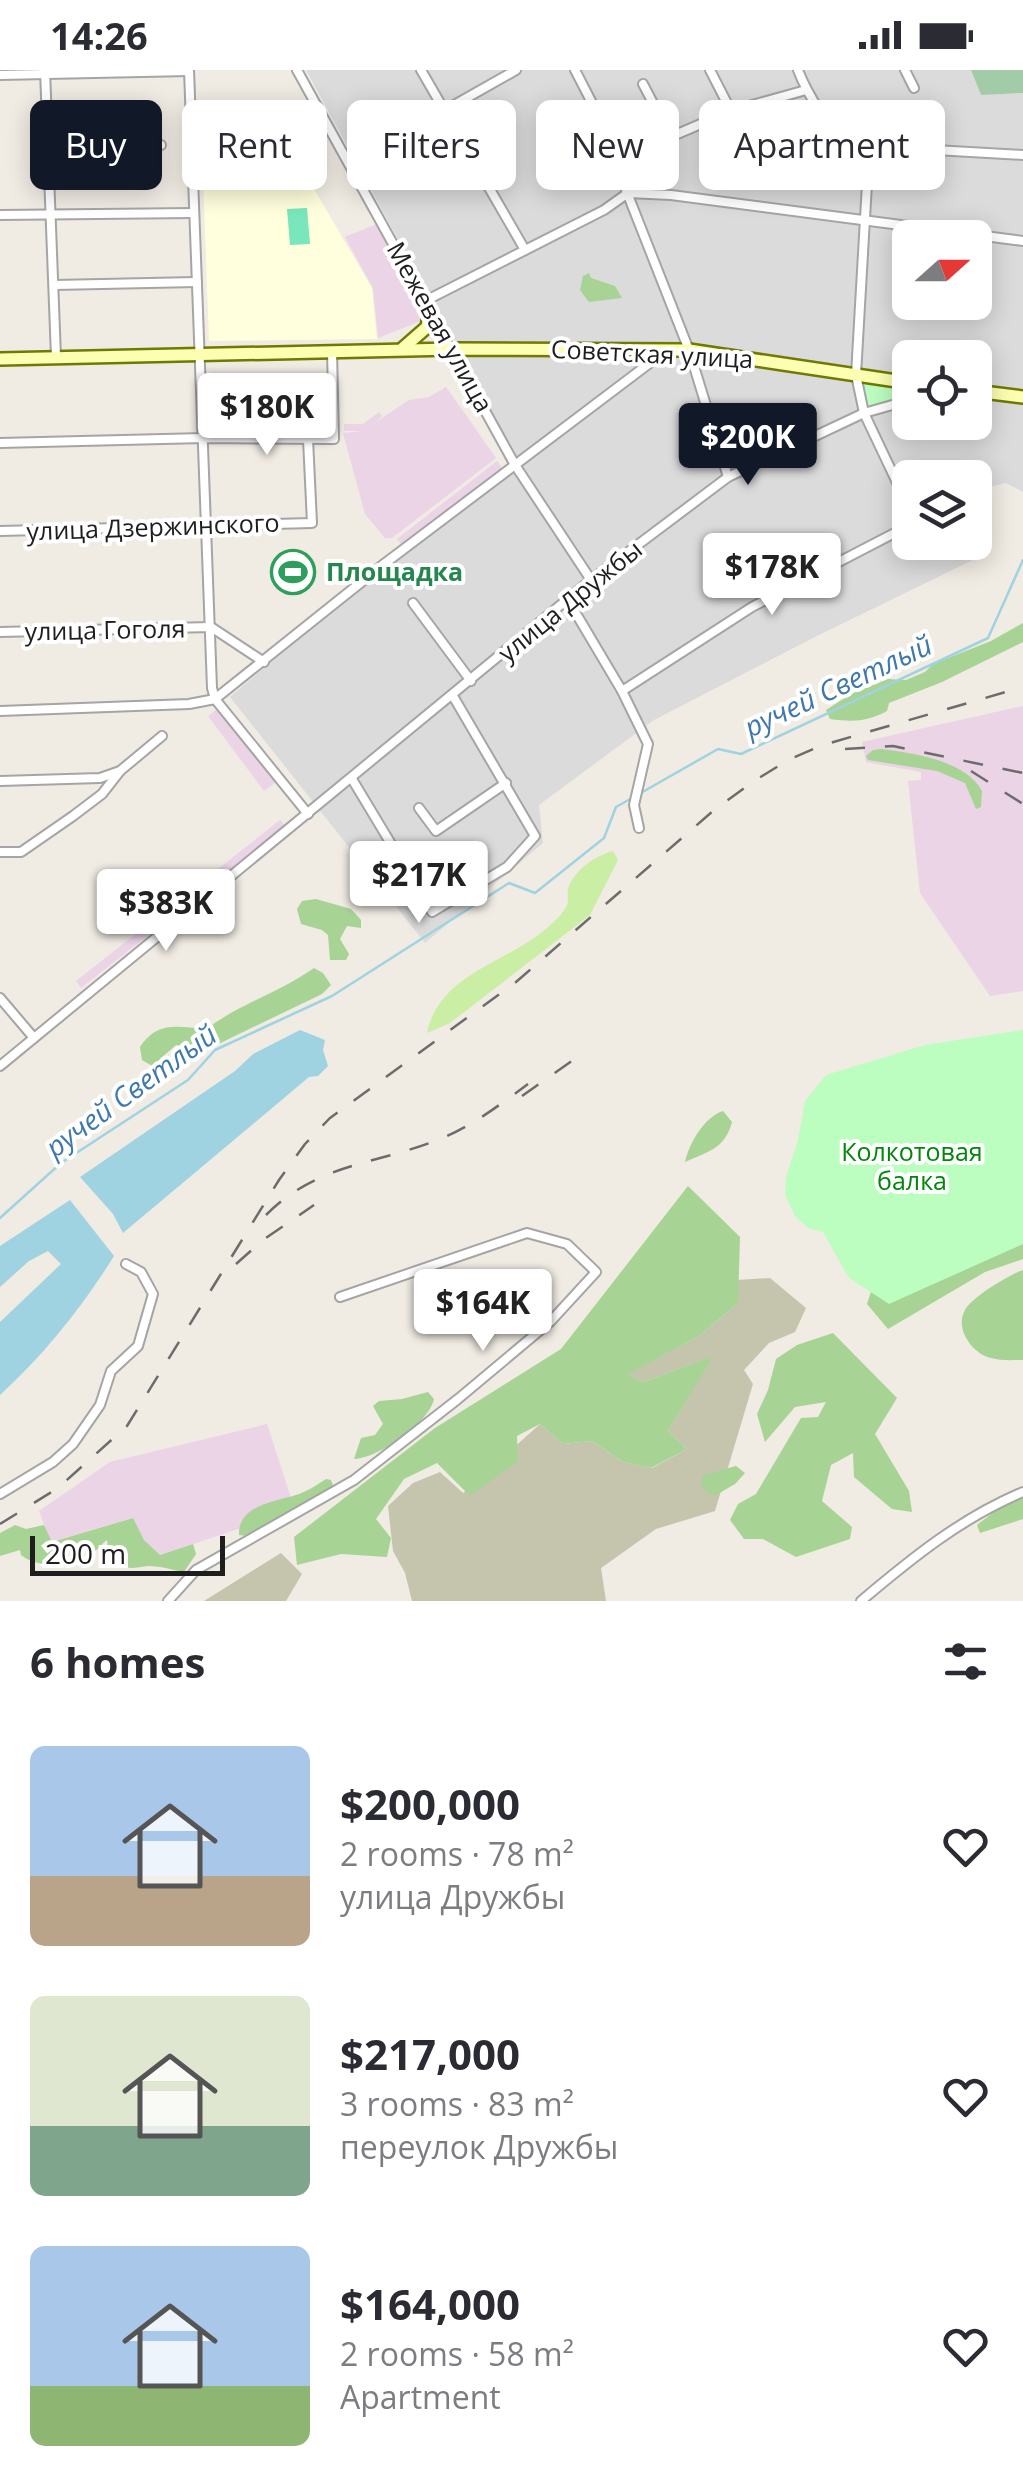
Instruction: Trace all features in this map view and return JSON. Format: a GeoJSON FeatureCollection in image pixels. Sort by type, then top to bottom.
{"type":"FeatureCollection","features":[{"type":"Feature","properties":{"kind":"street"},"geometry":{"type":"LineString","coordinates":[[0,75],[189,70],[215,700],[308,814]]}},
{"type":"Feature","properties":{"kind":"street","name":"Межевая улица"},"geometry":{"type":"LineString","coordinates":[[297,70],[347,159]]}},
{"type":"Feature","properties":{"kind":"street"},"geometry":{"type":"LineString","coordinates":[[421,70],[437,100]]}},
{"type":"Feature","properties":{"kind":"street"},"geometry":{"type":"LineString","coordinates":[[465,100],[516,70]]}},
{"type":"Feature","properties":{"kind":"street"},"geometry":{"type":"LineString","coordinates":[[575,70],[689,350],[728,477]]}},
{"type":"Feature","properties":{"kind":"street"},"geometry":{"type":"LineString","coordinates":[[710,70],[726,100]]}},
{"type":"Feature","properties":{"kind":"street"},"geometry":{"type":"LineString","coordinates":[[798,70],[813,100]]}},
{"type":"Feature","properties":{"kind":"street"},"geometry":{"type":"LineString","coordinates":[[905,70],[914,88]]}},
{"type":"Feature","properties":{"kind":"street"},"geometry":{"type":"LineString","coordinates":[[45,72],[46,100]]}},
{"type":"Feature","properties":{"kind":"street"},"geometry":{"type":"LineString","coordinates":[[642,84],[667,130],[675,135],[699,125]]}},
{"type":"Feature","properties":{"kind":"street"},"geometry":{"type":"LineString","coordinates":[[771,100],[806,90]]}},
{"type":"Feature","properties":{"kind":"street"},"geometry":{"type":"LineString","coordinates":[[945,152],[1023,155]]}},
{"type":"Feature","properties":{"kind":"street"},"geometry":{"type":"LineString","coordinates":[[50,190],[56,358]]}},
{"type":"Feature","properties":{"kind":"street","name":"Межевая улица"},"geometry":{"type":"LineString","coordinates":[[364,190],[516,464],[591,580]]}},
{"type":"Feature","properties":{"kind":"street"},"geometry":{"type":"LineString","coordinates":[[490,190],[525,250]]}},
{"type":"Feature","properties":{"kind":"street"},"geometry":{"type":"LineString","coordinates":[[867,190],[856,375],[864,413],[892,472]]}},
{"type":"Feature","properties":{"kind":"street"},"geometry":{"type":"LineString","coordinates":[[402,350],[427,327],[428,305],[628,194],[866,219],[1023,241]]}},
{"type":"Feature","properties":{"kind":"street"},"geometry":{"type":"LineString","coordinates":[[0,215],[194,213]]}},
{"type":"Feature","properties":{"kind":"street"},"geometry":{"type":"LineString","coordinates":[[54,285],[197,282]]}},
{"type":"Feature","properties":{"kind":"street","name":"Советская улица"},"geometry":{"type":"LineString","coordinates":[[0,359],[452,349],[689,350],[892,380]]}},
{"type":"Feature","properties":{"kind":"street"},"geometry":{"type":"LineString","coordinates":[[0,711],[215,700],[384,564],[667,350]]}},
{"type":"Feature","properties":{"kind":"street"},"geometry":{"type":"LineString","coordinates":[[0,443],[334,439],[332,352]]}},
{"type":"Feature","properties":{"kind":"street"},"geometry":{"type":"LineString","coordinates":[[992,394],[1023,397]]}},
{"type":"Feature","properties":{"kind":"street","name":"улица Дружбы"},"geometry":{"type":"LineString","coordinates":[[0,1066],[591,580],[728,477],[864,413],[892,405]]}},
{"type":"Feature","properties":{"kind":"street","name":"улица Дзержинского"},"geometry":{"type":"LineString","coordinates":[[0,531],[312,524],[308,439]]}},
{"type":"Feature","properties":{"kind":"street"},"geometry":{"type":"LineString","coordinates":[[622,691],[752,607],[892,534]]}},
{"type":"Feature","properties":{"kind":"street"},"geometry":{"type":"LineString","coordinates":[[384,564],[396,580]]}},
{"type":"Feature","properties":{"kind":"street"},"geometry":{"type":"LineString","coordinates":[[568,600],[622,691],[648,744],[635,796],[639,828]]}},
{"type":"Feature","properties":{"kind":"street"},"geometry":{"type":"LineString","coordinates":[[413,603],[471,681]]}},
{"type":"Feature","properties":{"kind":"street"},"geometry":{"type":"LineString","coordinates":[[211,627],[264,662]]}},
{"type":"Feature","properties":{"kind":"street","name":"улица Гоголя"},"geometry":{"type":"LineString","coordinates":[[0,632],[211,627]]}},
{"type":"Feature","properties":{"kind":"street"},"geometry":{"type":"LineString","coordinates":[[352,779],[432,912],[507,867],[535,836],[453,696]]}},
{"type":"Feature","properties":{"kind":"street"},"geometry":{"type":"LineString","coordinates":[[0,852],[21,852],[102,794],[120,770],[162,736]]}},
{"type":"Feature","properties":{"kind":"street"},"geometry":{"type":"LineString","coordinates":[[0,781],[100,778],[120,770]]}},
{"type":"Feature","properties":{"kind":"street"},"geometry":{"type":"LineString","coordinates":[[420,808],[436,831],[506,783]]}},
{"type":"Feature","properties":{"kind":"street"},"geometry":{"type":"LineString","coordinates":[[0,998],[34,1038]]}},
{"type":"Feature","properties":{"kind":"street"},"geometry":{"type":"LineString","coordinates":[[168,1601],[196,1570],[354,1480],[550,1322],[596,1272],[567,1244],[528,1234],[340,1297]]}},
{"type":"Feature","properties":{"kind":"street"},"geometry":{"type":"LineString","coordinates":[[0,1494],[66,1451],[100,1405],[112,1371],[138,1346],[153,1294],[141,1272],[126,1264]]}},
{"type":"Feature","properties":{"kind":"street"},"geometry":{"type":"LineString","coordinates":[[861,1601],[929,1544],[1023,1492]]}},
{"type":"Feature","properties":{"kind":"shaded area"},"geometry":{"type":"Polygon","coordinates":[[[306,70],[971,70],[981,95],[1023,93],[1023,492],[1006,483],[992,487],[992,460],[892,460],[892,560],[973,560],[654,720],[539,805],[543,843],[425,943],[230,697],[384,564],[520,464],[371,190],[516,190],[516,100],[347,100],[347,145],[327,109],[327,100],[322,100],[306,70]]]}},
{"type":"Feature","properties":{"kind":"shaded area"},"geometry":{"type":"Polygon","coordinates":[[[971,70],[1023,70],[1023,93],[981,95],[971,70]]]}},
{"type":"Feature","properties":{"kind":"shaded area"},"geometry":{"type":"Polygon","coordinates":[[[204,190],[315,190],[372,288],[377,339],[209,341],[204,190]]]}},
{"type":"Feature","properties":{"kind":"shaded area"},"geometry":{"type":"Polygon","coordinates":[[[377,224],[423,316],[421,321],[378,338],[373,288],[345,237],[377,224]]]}},
{"type":"Feature","properties":{"kind":"shaded area"},"geometry":{"type":"Polygon","coordinates":[[[446,387],[496,458],[392,538],[385,538],[365,514],[343,433],[363,431],[344,431],[344,424],[363,424],[379,412],[382,416],[376,422],[409,400],[429,397],[446,387]]]}},
{"type":"Feature","properties":{"kind":"shaded area"},"geometry":{"type":"Polygon","coordinates":[[[497,461],[503,469],[403,546],[397,539],[497,461]]]}},
{"type":"Feature","properties":{"kind":"shaded area"},"geometry":{"type":"Polygon","coordinates":[[[1023,706],[1023,991],[990,996],[920,893],[908,781],[921,780],[921,772],[866,762],[862,742],[1023,706]]]}},
{"type":"Feature","properties":{"kind":"shaded area"},"geometry":{"type":"Polygon","coordinates":[[[220,707],[276,782],[264,791],[208,716],[220,707]]]}},
{"type":"Feature","properties":{"kind":"shaded area"},"geometry":{"type":"Polygon","coordinates":[[[280,820],[286,827],[81,988],[76,981],[280,820]]]}},
{"type":"Feature","properties":{"kind":"shaded area"},"geometry":{"type":"Polygon","coordinates":[[[770,1278],[806,1308],[795,1332],[769,1343],[744,1370],[753,1384],[715,1511],[656,1529],[601,1568],[606,1601],[412,1601],[405,1573],[393,1551],[388,1506],[413,1483],[440,1472],[463,1493],[540,1424],[563,1444],[592,1441],[623,1462],[652,1468],[687,1449],[668,1431],[711,1357],[644,1382],[626,1375],[699,1336],[738,1303],[737,1280],[770,1278]]]}},
{"type":"Feature","properties":{"kind":"shaded area"},"geometry":{"type":"Polygon","coordinates":[[[267,1424],[295,1510],[160,1555],[144,1540],[132,1518],[51,1542],[39,1511],[110,1462],[267,1424]]]}},
{"type":"Feature","properties":{"kind":"shaded area"},"geometry":{"type":"Polygon","coordinates":[[[281,1553],[302,1574],[286,1601],[204,1601],[281,1553]]]}},
{"type":"Feature","properties":{"kind":"green space"},"geometry":{"type":"Polygon","coordinates":[[[307,208],[310,244],[290,245],[287,209],[307,208]]]}},
{"type":"Feature","properties":{"kind":"green space"},"geometry":{"type":"Polygon","coordinates":[[[589,273],[591,278],[615,286],[622,298],[589,302],[580,290],[583,276],[589,273]]]}},
{"type":"Feature","properties":{"kind":"green space"},"geometry":{"type":"Polygon","coordinates":[[[860,379],[892,383],[892,400],[866,408],[860,379]]]}},
{"type":"Feature","properties":{"kind":"green space"},"geometry":{"type":"Polygon","coordinates":[[[1023,623],[1023,642],[889,703],[887,711],[859,720],[830,719],[826,710],[851,694],[888,679],[906,680],[1023,623]]]}},
{"type":"Feature","properties":{"kind":"green space"},"geometry":{"type":"Polygon","coordinates":[[[873,750],[937,760],[964,772],[982,791],[981,807],[976,809],[965,783],[937,771],[868,760],[866,756],[873,750]]]}},
{"type":"Feature","properties":{"kind":"green space"},"geometry":{"type":"Polygon","coordinates":[[[613,851],[618,860],[590,915],[450,1023],[427,1033],[445,997],[476,972],[550,926],[566,908],[568,889],[575,875],[593,860],[613,851]]]}},
{"type":"Feature","properties":{"kind":"green space"},"geometry":{"type":"Polygon","coordinates":[[[316,899],[351,909],[361,920],[361,928],[347,926],[340,939],[349,954],[346,960],[330,960],[328,935],[301,924],[297,909],[302,901],[316,899]]]}},
{"type":"Feature","properties":{"kind":"green space"},"geometry":{"type":"Polygon","coordinates":[[[314,968],[331,985],[322,994],[206,1050],[176,1045],[152,1066],[142,1060],[140,1047],[161,1029],[206,1029],[314,968]]]}},
{"type":"Feature","properties":{"kind":"green space","name":"Колкотовая балка"},"geometry":{"type":"Polygon","coordinates":[[[1023,1030],[1023,1244],[889,1304],[849,1278],[823,1232],[808,1228],[795,1216],[785,1195],[805,1101],[826,1075],[925,1045],[1023,1030]]]}},
{"type":"Feature","properties":{"kind":"green space"},"geometry":{"type":"Polygon","coordinates":[[[723,1111],[732,1122],[725,1138],[685,1162],[698,1132],[723,1111]]]}},
{"type":"Feature","properties":{"kind":"green space"},"geometry":{"type":"Polygon","coordinates":[[[688,1186],[740,1237],[738,1303],[699,1336],[627,1375],[644,1382],[713,1356],[668,1431],[687,1449],[651,1468],[623,1462],[592,1441],[563,1444],[540,1424],[517,1436],[518,1461],[470,1496],[437,1463],[404,1479],[376,1519],[391,1538],[387,1557],[341,1554],[297,1565],[294,1537],[435,1428],[561,1349],[688,1186]]]}},
{"type":"Feature","properties":{"kind":"green space"},"geometry":{"type":"Polygon","coordinates":[[[1023,1192],[1023,1259],[985,1272],[888,1329],[867,1304],[881,1261],[1023,1192]]]}},
{"type":"Feature","properties":{"kind":"green space"},"geometry":{"type":"Polygon","coordinates":[[[1023,1270],[1023,1360],[984,1356],[967,1340],[962,1325],[965,1310],[1000,1281],[1023,1270]]]}},
{"type":"Feature","properties":{"kind":"green space"},"geometry":{"type":"Polygon","coordinates":[[[833,1333],[897,1398],[875,1434],[909,1491],[912,1512],[892,1509],[854,1477],[853,1453],[831,1465],[822,1501],[852,1527],[850,1539],[796,1557],[763,1539],[744,1539],[730,1520],[738,1504],[756,1494],[801,1418],[818,1417],[826,1402],[795,1407],[765,1442],[757,1414],[776,1359],[797,1345],[833,1333]]]}},
{"type":"Feature","properties":{"kind":"green space"},"geometry":{"type":"Polygon","coordinates":[[[428,1392],[434,1399],[413,1428],[376,1453],[354,1459],[361,1438],[375,1435],[383,1424],[373,1406],[379,1401],[428,1392]]]}},
{"type":"Feature","properties":{"kind":"green space"},"geometry":{"type":"Polygon","coordinates":[[[736,1466],[745,1473],[716,1495],[710,1495],[701,1485],[703,1475],[736,1466]]]}},
{"type":"Feature","properties":{"kind":"green space"},"geometry":{"type":"Polygon","coordinates":[[[331,1480],[334,1488],[247,1536],[239,1535],[244,1517],[251,1511],[304,1492],[331,1480]]]}},
{"type":"Feature","properties":{"kind":"green space"},"geometry":{"type":"Polygon","coordinates":[[[1023,1498],[1023,1519],[980,1533],[977,1525],[999,1508],[1023,1498]]]}},
{"type":"Feature","properties":{"kind":"green space"},"geometry":{"type":"Polygon","coordinates":[[[133,1518],[144,1540],[160,1555],[193,1544],[196,1554],[184,1572],[115,1563],[107,1540],[87,1558],[72,1563],[35,1562],[21,1555],[20,1550],[0,1556],[0,1533],[15,1525],[26,1529],[44,1525],[52,1542],[133,1518]]]}},
{"type":"Feature","properties":{"kind":"water"},"geometry":{"type":"Polygon","coordinates":[[[300,1030],[325,1040],[323,1050],[328,1066],[318,1076],[309,1077],[123,1233],[113,1214],[80,1177],[235,1071],[253,1054],[300,1030]]]}},
{"type":"Feature","properties":{"kind":"water"},"geometry":{"type":"Polygon","coordinates":[[[70,1200],[114,1256],[62,1329],[0,1395],[0,1322],[61,1264],[48,1251],[29,1261],[0,1287],[0,1246],[70,1200]]]}},
{"type":"Feature","properties":{"kind":"waterway","name":"ручей Светлый"},"geometry":{"type":"LineString","coordinates":[[639,794],[718,749],[741,754],[988,638],[1023,560]]}},
{"type":"Feature","properties":{"kind":"waterway","name":"ручей Светлый"},"geometry":{"type":"LineString","coordinates":[[0,1218],[61,1163],[188,1080],[215,1050],[332,996],[509,883],[535,893],[604,838],[616,807],[632,798]]}},
{"type":"Feature","properties":{"kind":"railway"},"geometry":{"type":"LineString","coordinates":[[0,1524],[58,1488],[127,1426],[279,1180],[330,1118],[516,982],[713,811],[754,781],[823,745],[1023,687]]}},
{"type":"Feature","properties":{"kind":"railway"},"geometry":{"type":"LineString","coordinates":[[845,749],[893,746],[1023,773]]}},
{"type":"Feature","properties":{"kind":"railway"},"geometry":{"type":"LineString","coordinates":[[971,771],[1023,804]]}},
{"type":"Feature","properties":{"kind":"railway"},"geometry":{"type":"LineString","coordinates":[[522,1096],[583,1053]]}},
{"type":"Feature","properties":{"kind":"railway"},"geometry":{"type":"LineString","coordinates":[[266,1215],[285,1198],[325,1176],[460,1130],[528,1084]]}},
{"type":"Feature","properties":{"kind":"railway"},"geometry":{"type":"LineString","coordinates":[[236,1264],[314,1205]]}},
{"type":"Feature","properties":{"kind":"place","name":"Площадка"},"geometry":{"type":"Point","coordinates":[293,572]}}]}
